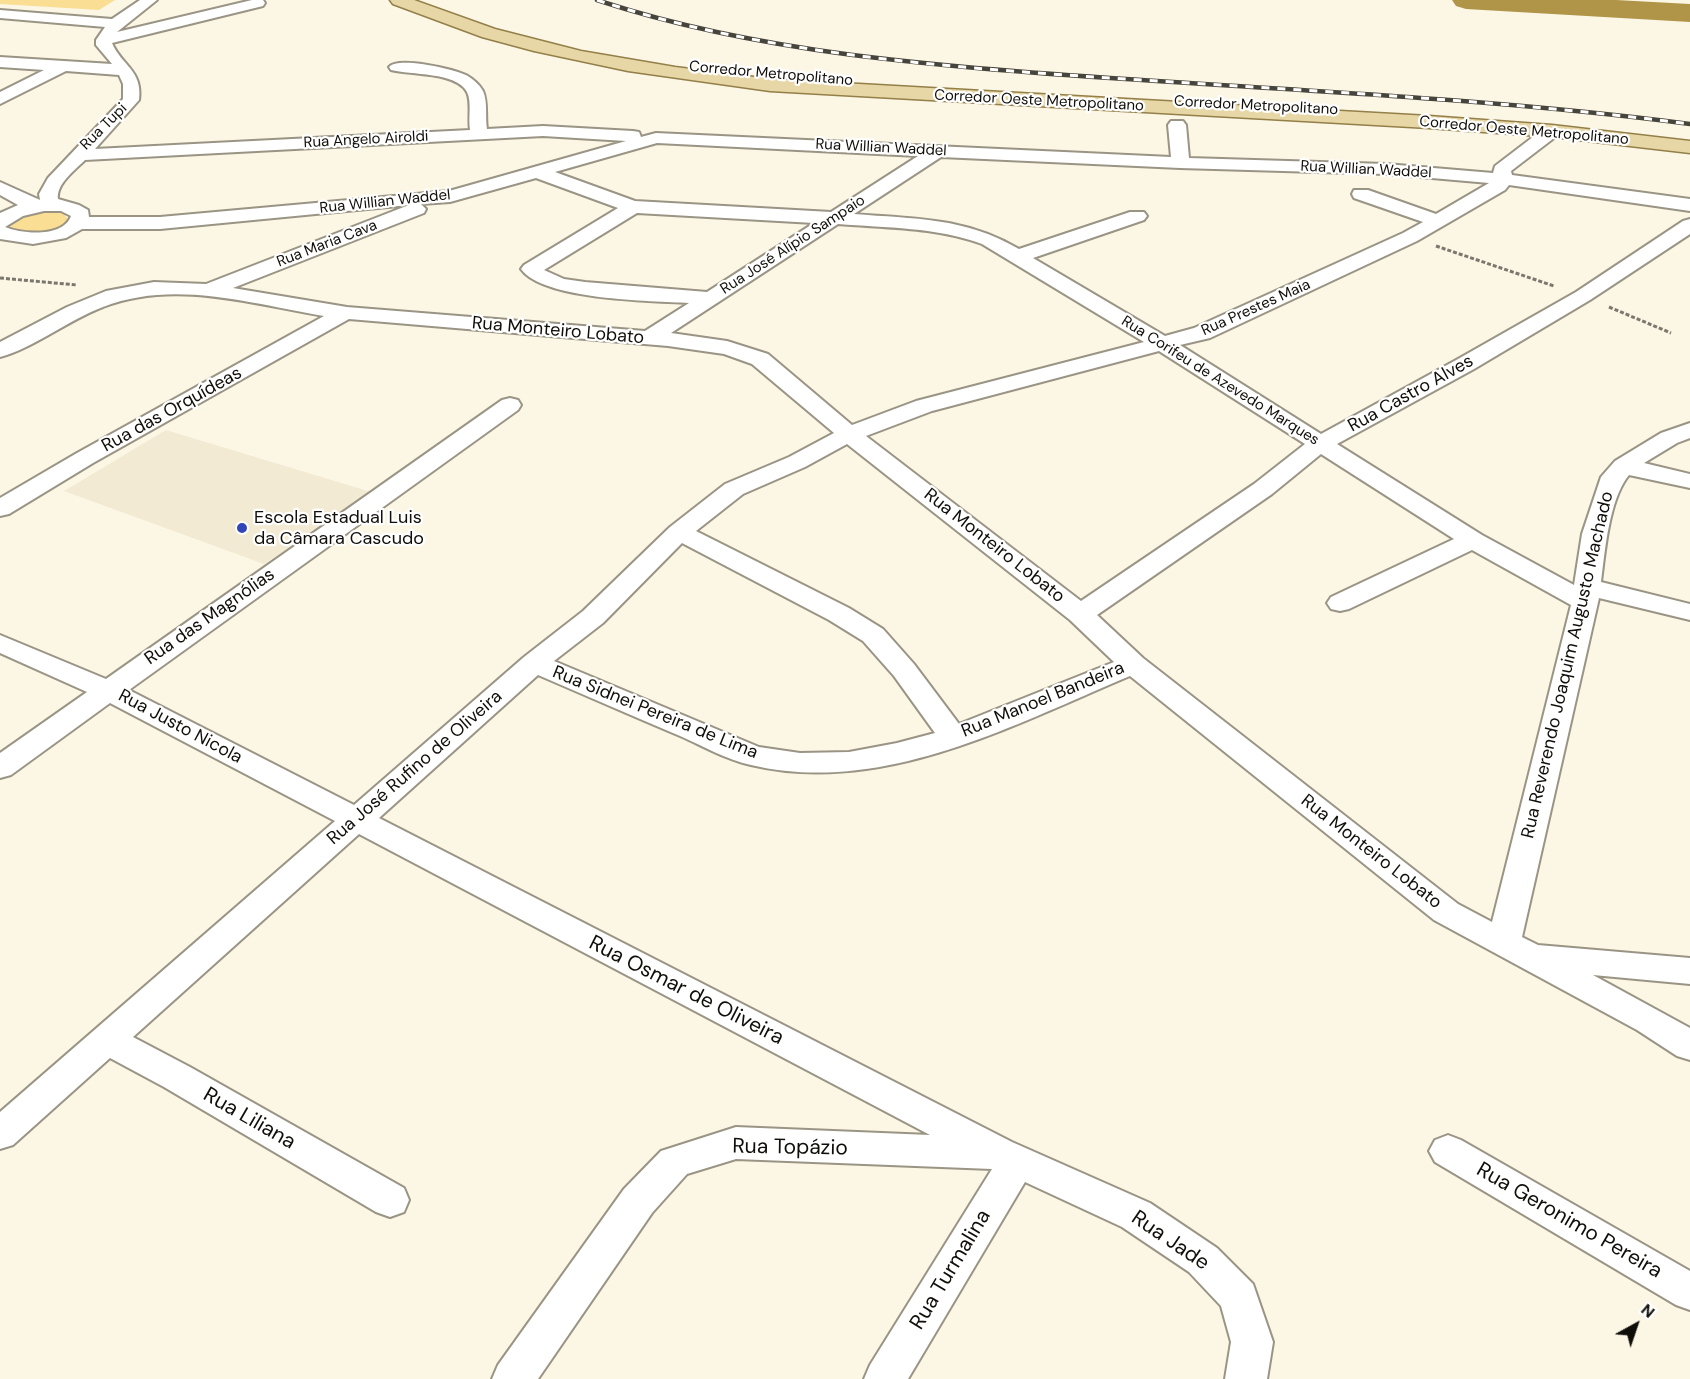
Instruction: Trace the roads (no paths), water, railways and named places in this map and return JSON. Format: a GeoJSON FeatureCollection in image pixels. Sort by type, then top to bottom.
{"type":"FeatureCollection","features":[{"type":"Feature","properties":{"kind":"main road","name":"Corredor Oeste Metropolitano"},"geometry":{"type":"LineString","coordinates":[[399,0],[435,16],[505,39],[588,59],[691,76],[770,85],[1552,131],[1690,147]]}},
{"type":"Feature","properties":{"kind":"main road","name":"Corredor Metropolitano"},"geometry":{"type":"LineString","coordinates":[[435,0],[458,11],[536,37],[673,65],[749,75],[1498,120],[1690,140]]}},
{"type":"Feature","properties":{"kind":"main road"},"geometry":{"type":"LineString","coordinates":[[1552,131],[1586,130],[1690,140]]}},
{"type":"Feature","properties":{"kind":"street"},"geometry":{"type":"LineString","coordinates":[[0,99],[63,67],[105,38],[117,24],[150,0]]}},
{"type":"Feature","properties":{"kind":"street"},"geometry":{"type":"LineString","coordinates":[[105,38],[258,3]]}},
{"type":"Feature","properties":{"kind":"street"},"geometry":{"type":"LineString","coordinates":[[0,14],[117,24]]}},
{"type":"Feature","properties":{"kind":"street","name":"Rua Tupi"},"geometry":{"type":"LineString","coordinates":[[44,206],[54,182],[131,100],[134,90],[132,80],[104,45],[105,38]]}},
{"type":"Feature","properties":{"kind":"street"},"geometry":{"type":"LineString","coordinates":[[0,62],[124,70]]}},
{"type":"Feature","properties":{"kind":"street"},"geometry":{"type":"LineString","coordinates":[[397,67],[446,74],[466,80],[476,93],[476,123],[480,134]]}},
{"type":"Feature","properties":{"kind":"street"},"geometry":{"type":"LineString","coordinates":[[1177,125],[1180,163]]}},
{"type":"Feature","properties":{"kind":"street","name":"Rua Angelo Airoldi"},"geometry":{"type":"LineString","coordinates":[[77,155],[543,130],[656,138]]}},
{"type":"Feature","properties":{"kind":"street","name":"Rua Prestes Maia"},"geometry":{"type":"LineString","coordinates":[[849,434],[924,406],[1163,344],[1202,333],[1229,322],[1410,237],[1439,221],[1498,186],[1504,179],[1501,170],[1552,131]]}},
{"type":"Feature","properties":{"kind":"street","name":"Rua Willian Waddel"},"geometry":{"type":"LineString","coordinates":[[78,223],[160,223],[450,196],[656,138],[1180,163],[1386,169],[1504,179],[1690,205]]}},
{"type":"Feature","properties":{"kind":"street","name":"Rua José Alípio Sampaio"},"geometry":{"type":"LineString","coordinates":[[649,338],[938,151]]}},
{"type":"Feature","properties":{"kind":"street","name":"Rua Corifeu de Azevedo Marques"},"geometry":{"type":"LineString","coordinates":[[535,171],[633,207],[835,218],[965,231],[989,240],[1163,344],[1473,540],[1586,594],[1690,612]]}},
{"type":"Feature","properties":{"kind":"street"},"geometry":{"type":"LineString","coordinates":[[0,188],[44,206],[77,210],[81,214],[78,223],[61,233],[34,238],[10,237],[0,232]]}},
{"type":"Feature","properties":{"kind":"street"},"geometry":{"type":"LineString","coordinates":[[1361,194],[1439,221]]}},
{"type":"Feature","properties":{"kind":"street","name":"Rua Maria Cava"},"geometry":{"type":"LineString","coordinates":[[204,291],[450,196]]}},
{"type":"Feature","properties":{"kind":"street"},"geometry":{"type":"LineString","coordinates":[[0,223],[15,213],[44,206]]}},
{"type":"Feature","properties":{"kind":"street"},"geometry":{"type":"LineString","coordinates":[[633,207],[531,269],[534,276],[548,282],[586,289],[711,298]]}},
{"type":"Feature","properties":{"kind":"street"},"geometry":{"type":"LineString","coordinates":[[1016,257],[1137,216]]}},
{"type":"Feature","properties":{"kind":"street","name":"Rua Castro Alves"},"geometry":{"type":"LineString","coordinates":[[1080,614],[1263,489],[1321,443],[1466,364],[1582,296],[1690,225]]}},
{"type":"Feature","properties":{"kind":"street","name":"Rua Monteiro Lobato"},"geometry":{"type":"LineString","coordinates":[[0,350],[80,310],[118,295],[153,288],[204,291],[345,313],[649,338],[747,353],[760,359],[849,434],[1080,614],[1133,664],[1446,912],[1649,1020],[1690,1046]]}},
{"type":"Feature","properties":{"kind":"street","name":"Rua das Orquídeas"},"geometry":{"type":"LineString","coordinates":[[0,509],[85,458],[345,313]]}},
{"type":"Feature","properties":{"kind":"street","name":"Rua das Magnólias"},"geometry":{"type":"LineString","coordinates":[[0,768],[510,405]]}},
{"type":"Feature","properties":{"kind":"street","name":"Rua Reverendo Joaquim Augusto Machado"},"geometry":{"type":"LineString","coordinates":[[1516,949],[1586,594],[1595,534],[1610,482],[1623,466],[1669,438],[1690,430]]}},
{"type":"Feature","properties":{"kind":"street","name":"Rua José Rufino de Oliveira"},"geometry":{"type":"LineString","coordinates":[[0,1134],[534,663],[593,617],[679,532],[735,489],[797,462],[849,434]]}},
{"type":"Feature","properties":{"kind":"street"},"geometry":{"type":"LineString","coordinates":[[1623,466],[1690,481]]}},
{"type":"Feature","properties":{"kind":"street"},"geometry":{"type":"LineString","coordinates":[[679,532],[839,614],[873,635],[904,670],[954,737]]}},
{"type":"Feature","properties":{"kind":"street"},"geometry":{"type":"LineString","coordinates":[[1340,603],[1473,540]]}},
{"type":"Feature","properties":{"kind":"street","name":"Rua Justo Nicola"},"geometry":{"type":"LineString","coordinates":[[0,643],[107,690],[356,820]]}},
{"type":"Feature","properties":{"kind":"street","name":"Rua Sidnei Pereira de Lima"},"geometry":{"type":"LineString","coordinates":[[534,663],[753,756],[778,762],[805,765],[860,761],[954,737]]}},
{"type":"Feature","properties":{"kind":"street","name":"Rua Manoel Bandeira"},"geometry":{"type":"LineString","coordinates":[[954,737],[1133,664]]}},
{"type":"Feature","properties":{"kind":"street","name":"Rua Osmar de Oliveira"},"geometry":{"type":"LineString","coordinates":[[356,820],[1008,1157]]}},
{"type":"Feature","properties":{"kind":"street"},"geometry":{"type":"LineString","coordinates":[[1516,949],[1690,971]]}},
{"type":"Feature","properties":{"kind":"street","name":"Rua Liliana"},"geometry":{"type":"LineString","coordinates":[[107,1040],[177,1077],[390,1200]]}},
{"type":"Feature","properties":{"kind":"street","name":"Rua Topázio"},"geometry":{"type":"LineString","coordinates":[[513,1379],[638,1201],[674,1162],[736,1143],[1008,1157]]}},
{"type":"Feature","properties":{"kind":"street","name":"Rua Geronimo Pereira"},"geometry":{"type":"LineString","coordinates":[[1448,1151],[1690,1292]]}},
{"type":"Feature","properties":{"kind":"street","name":"Rua Turmalina"},"geometry":{"type":"LineString","coordinates":[[885,1379],[1008,1157]]}},
{"type":"Feature","properties":{"kind":"street","name":"Rua Jade"},"geometry":{"type":"LineString","coordinates":[[1008,1157],[1136,1215],[1203,1260],[1239,1297],[1252,1342],[1246,1379]]}},
{"type":"Feature","properties":{"kind":"waterway"},"geometry":{"type":"LineString","coordinates":[[1466,0],[1690,13]]}},
{"type":"Feature","properties":{"kind":"railway"},"geometry":{"type":"LineString","coordinates":[[597,0],[721,33],[851,55],[1047,74],[1473,102],[1690,124]]}},
{"type":"Feature","properties":{"kind":"place","name":"Escola Estadual Luis da Câmara Cascudo"},"geometry":{"type":"Point","coordinates":[242,528]}}]}
